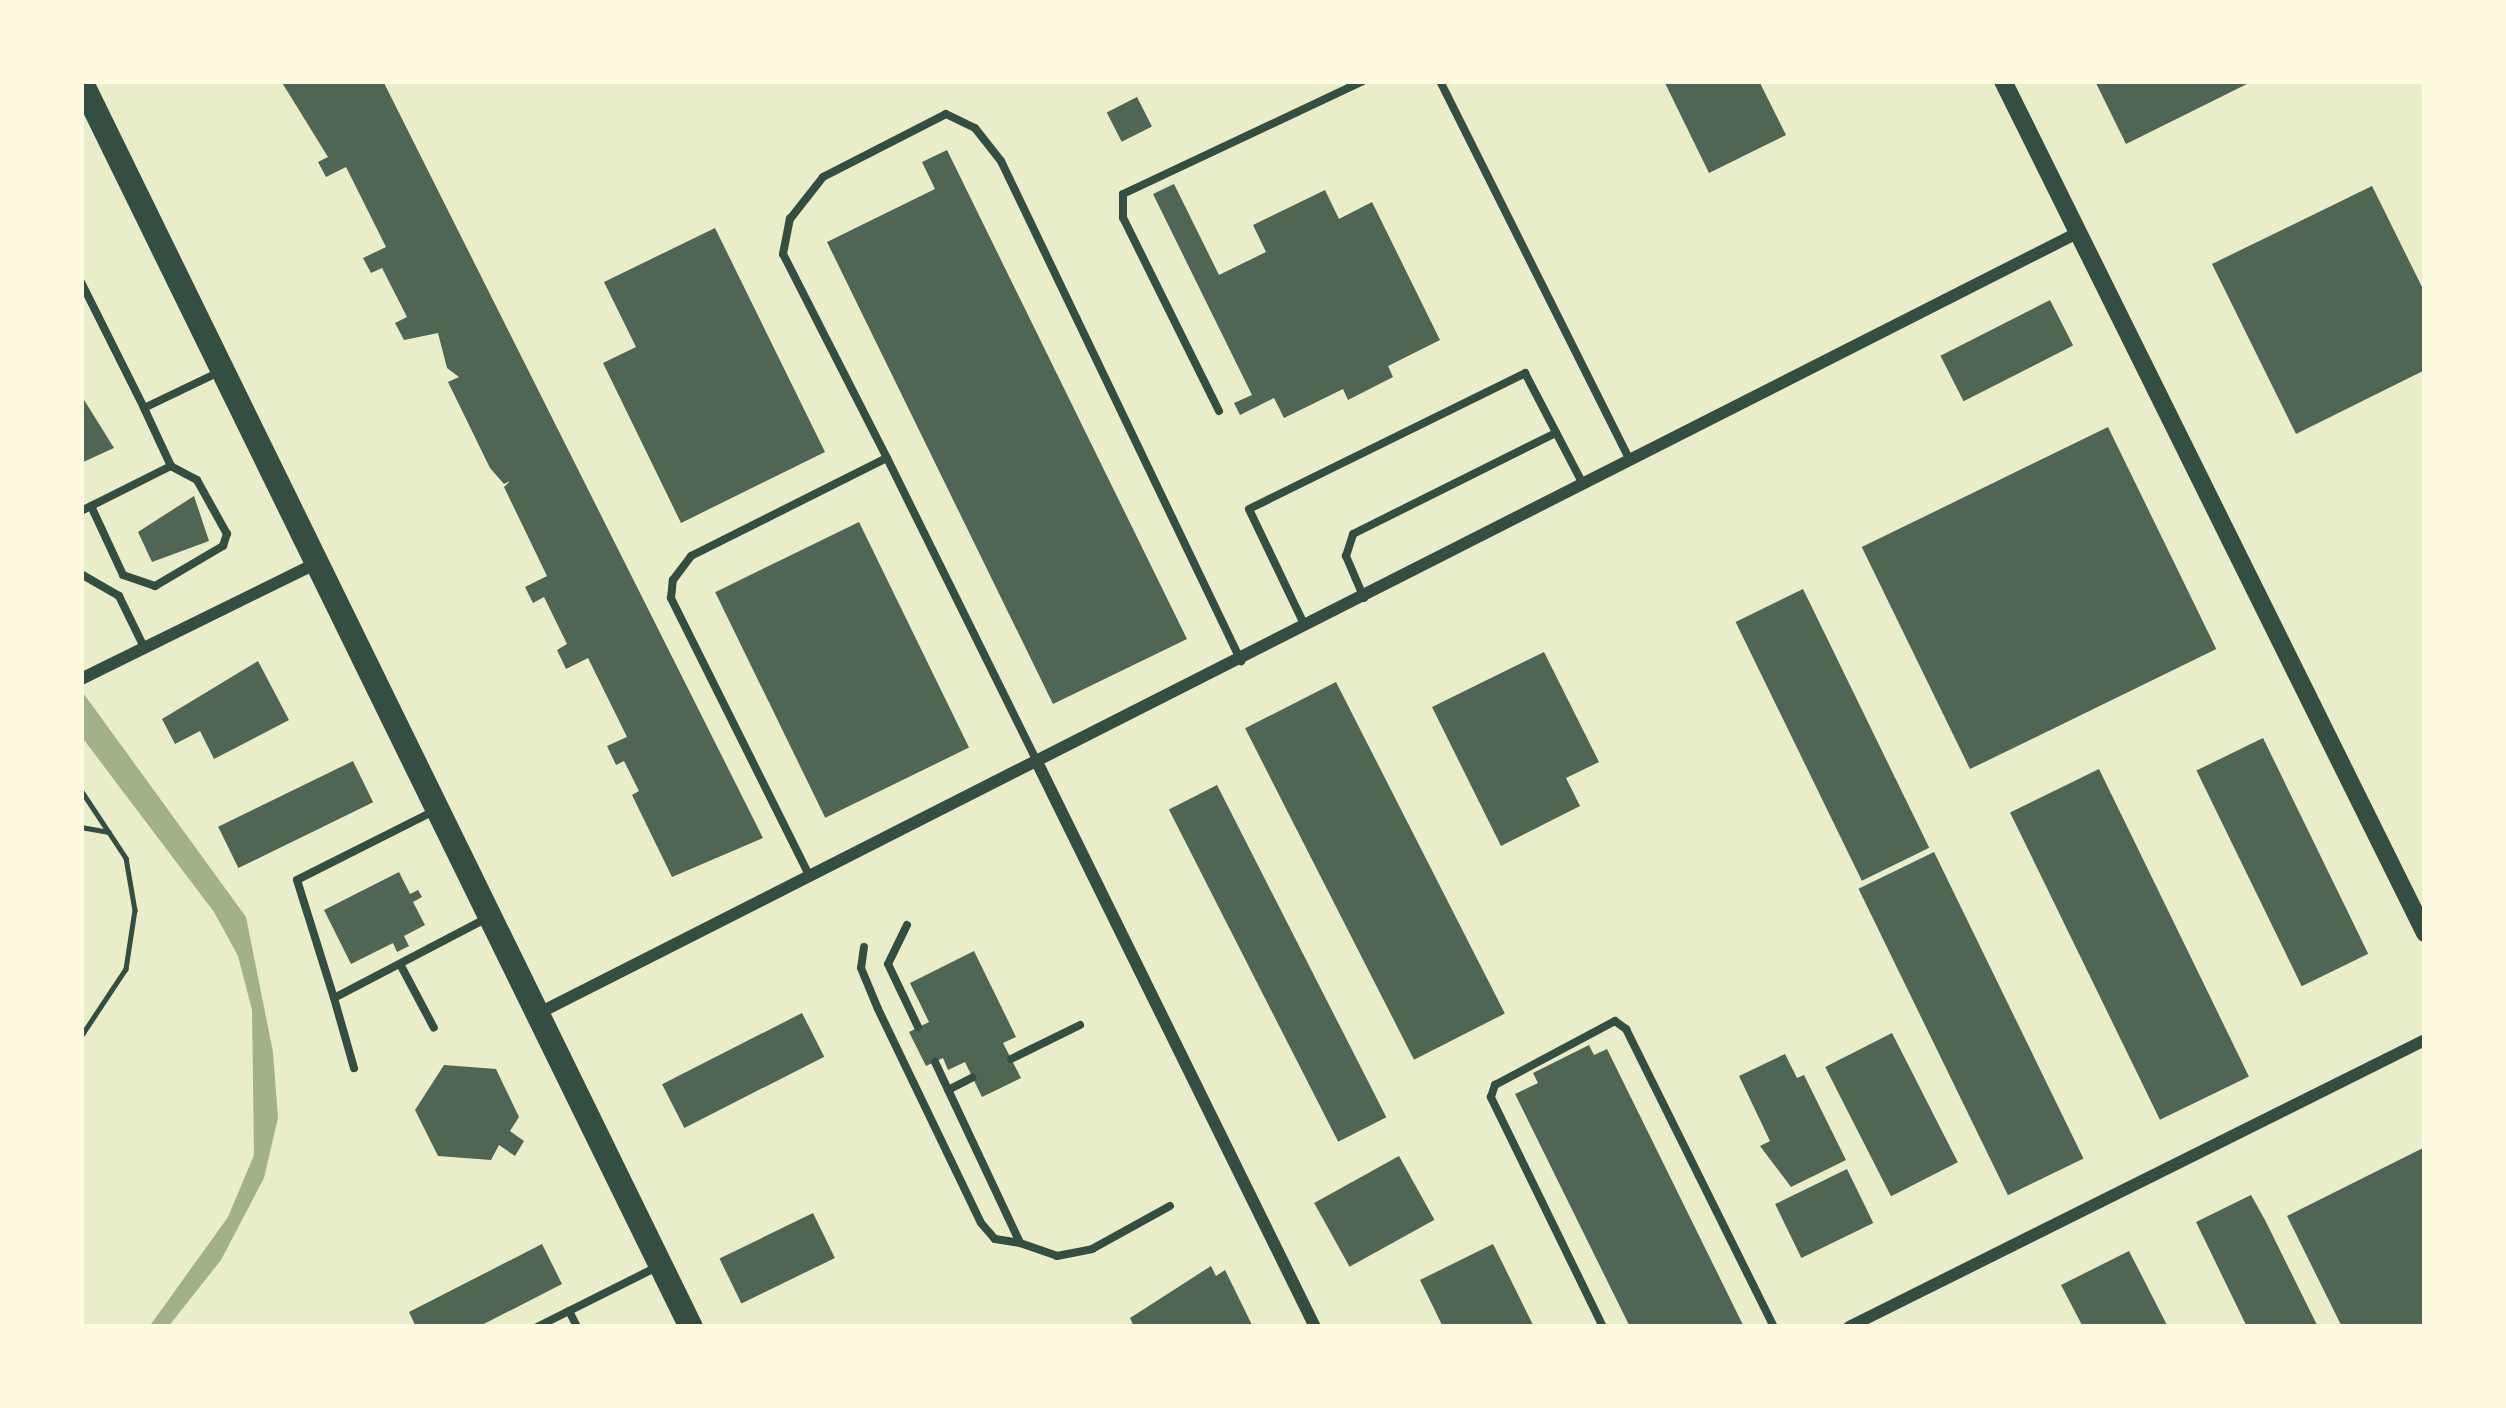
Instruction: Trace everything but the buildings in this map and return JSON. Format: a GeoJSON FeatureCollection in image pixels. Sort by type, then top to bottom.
{"type":"FeatureCollection","features":[{"type":"Feature","properties":{"kind":"main road"},"geometry":{"type":"LineString","coordinates":[[81,81],[691,1327]]}},
{"type":"Feature","properties":{"kind":"street"},"geometry":{"type":"LineString","coordinates":[[2003,81],[2425,933]]}},
{"type":"Feature","properties":{"kind":"street"},"geometry":{"type":"LineString","coordinates":[[538,1014],[2077,233]]}},
{"type":"Feature","properties":{"kind":"street"},"geometry":{"type":"LineString","coordinates":[[81,679],[320,562]]}},
{"type":"Feature","properties":{"kind":"street"},"geometry":{"type":"LineString","coordinates":[[1038,764],[1315,1327]]}},
{"type":"Feature","properties":{"kind":"street"},"geometry":{"type":"LineString","coordinates":[[1849,1327],[2425,1040]]}},
{"type":"Feature","properties":{"kind":"lane"},"geometry":{"type":"LineString","coordinates":[[1219,411],[1123,218],[1124,194],[1363,81]]}},
{"type":"Feature","properties":{"kind":"lane"},"geometry":{"type":"LineString","coordinates":[[1440,81],[1630,462]]}},
{"type":"Feature","properties":{"kind":"lane"},"geometry":{"type":"LineString","coordinates":[[1038,764],[783,254],[790,219],[823,177],[946,114],[975,128],[1001,160],[1241,661]]}},
{"type":"Feature","properties":{"kind":"lane"},"geometry":{"type":"LineString","coordinates":[[81,282],[171,466],[196,480],[227,534],[224,547],[154,586],[123,575],[92,506]]}},
{"type":"Feature","properties":{"kind":"lane"},"geometry":{"type":"LineString","coordinates":[[144,408],[224,370]]}},
{"type":"Feature","properties":{"kind":"lane"},"geometry":{"type":"LineString","coordinates":[[1306,628],[1249,509],[1525,373],[1583,485]]}},
{"type":"Feature","properties":{"kind":"lane"},"geometry":{"type":"LineString","coordinates":[[1364,598],[1346,556],[1352,534],[1556,433]]}},
{"type":"Feature","properties":{"kind":"lane"},"geometry":{"type":"LineString","coordinates":[[810,878],[670,598],[673,580],[691,556],[886,458]]}},
{"type":"Feature","properties":{"kind":"lane"},"geometry":{"type":"LineString","coordinates":[[81,512],[171,466]]}},
{"type":"Feature","properties":{"kind":"lane"},"geometry":{"type":"LineString","coordinates":[[81,574],[119,596],[145,648]]}},
{"type":"Feature","properties":{"kind":"lane"},"geometry":{"type":"LineString","coordinates":[[354,1068],[298,880],[439,808]]}},
{"type":"Feature","properties":{"kind":"lane"},"geometry":{"type":"LineString","coordinates":[[334,998],[491,916]]}},
{"type":"Feature","properties":{"kind":"lane"},"geometry":{"type":"LineString","coordinates":[[907,926],[888,964],[918,1027]]}},
{"type":"Feature","properties":{"kind":"lane"},"geometry":{"type":"LineString","coordinates":[[864,946],[861,968],[878,1009],[981,1223],[995,1240],[1057,1256],[1091,1249],[1170,1206]]}},
{"type":"Feature","properties":{"kind":"lane"},"geometry":{"type":"LineString","coordinates":[[400,964],[434,1028]]}},
{"type":"Feature","properties":{"kind":"lane"},"geometry":{"type":"LineString","coordinates":[[1603,1327],[1491,1097],[1495,1085],[1615,1022],[1626,1029],[1774,1327]]}},
{"type":"Feature","properties":{"kind":"lane"},"geometry":{"type":"LineString","coordinates":[[1011,1059],[1080,1024]]}},
{"type":"Feature","properties":{"kind":"lane"},"geometry":{"type":"LineString","coordinates":[[935,1062],[1020,1243]]}},
{"type":"Feature","properties":{"kind":"lane"},"geometry":{"type":"LineString","coordinates":[[948,1090],[973,1078]]}},
{"type":"Feature","properties":{"kind":"lane"},"geometry":{"type":"LineString","coordinates":[[537,1327],[662,1265]]}},
{"type":"Feature","properties":{"kind":"lane"},"geometry":{"type":"LineString","coordinates":[[569,1311],[578,1327]]}},
{"type":"Feature","properties":{"kind":"path"},"geometry":{"type":"LineString","coordinates":[[81,790],[109,832],[131,880],[133,943],[126,969],[81,1037]]}},
{"type":"Feature","properties":{"kind":"path"},"geometry":{"type":"LineString","coordinates":[[81,827],[109,832]]}},
{"type":"Feature","properties":{"kind":"shaded area"},"geometry":{"type":"Polygon","coordinates":[[[81,690],[246,917],[273,1052],[278,1118],[264,1178],[221,1260],[168,1327],[149,1327],[228,1217],[254,1155],[252,1010],[238,956],[214,912],[81,736],[81,690]]]}}]}
